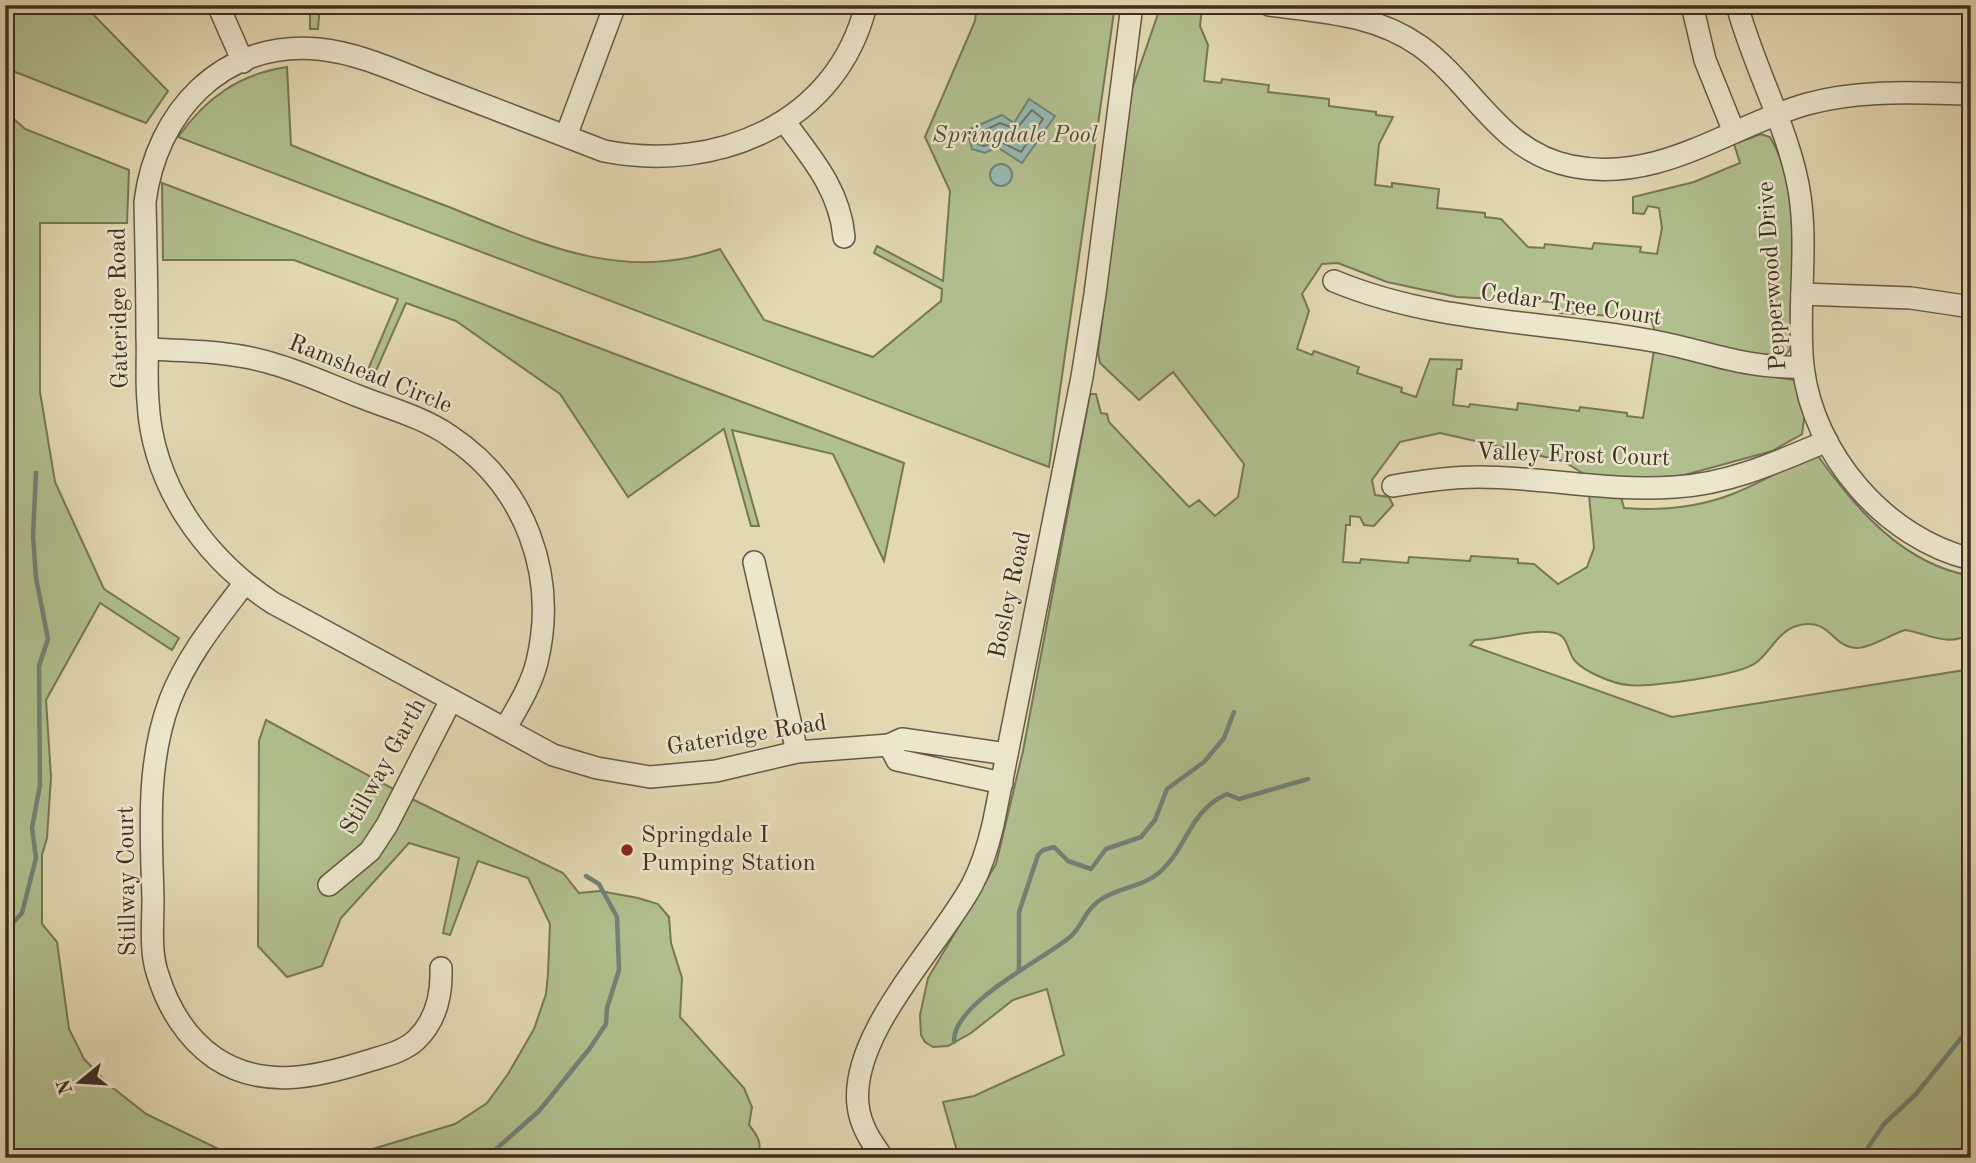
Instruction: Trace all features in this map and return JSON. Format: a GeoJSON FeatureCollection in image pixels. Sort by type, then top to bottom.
{"type":"FeatureCollection","features":[{"type":"Feature","properties":{"kind":"street"},"geometry":{"type":"LineString","coordinates":[[218,5],[243,62]]}},
{"type":"Feature","properties":{"kind":"street"},"geometry":{"type":"LineString","coordinates":[[566,136],[615,5]]}},
{"type":"Feature","properties":{"kind":"street","name":"Gateridge Road"},"geometry":{"type":"LineString","coordinates":[[866,5],[848,50],[829,78],[807,103],[784,121],[747,141],[689,156],[634,157],[604,151],[346,53],[291,50],[243,62],[204,85],[185,102],[156,149],[145,202],[148,403],[163,470],[176,502],[196,533],[244,584],[283,609],[553,755],[587,766],[650,777],[716,771],[797,752],[889,746],[902,739],[1007,754]]}},
{"type":"Feature","properties":{"kind":"street","name":"Bosley Road"},"geometry":{"type":"LineString","coordinates":[[883,1158],[860,1119],[858,1104],[863,1069],[879,1028],[903,986],[971,887],[988,845],[1090,330],[1132,5]]}},
{"type":"Feature","properties":{"kind":"street"},"geometry":{"type":"LineString","coordinates":[[1269,5],[1338,9],[1370,20],[1419,45],[1442,63],[1491,121],[1510,138],[1539,155],[1567,166],[1597,171],[1657,165],[1688,155],[1734,131],[1807,104],[1856,94],[1971,94]]}},
{"type":"Feature","properties":{"kind":"street"},"geometry":{"type":"LineString","coordinates":[[1692,5],[1705,60],[1734,131]]}},
{"type":"Feature","properties":{"kind":"street","name":"Pepperwood Drive"},"geometry":{"type":"LineString","coordinates":[[1737,5],[1747,41],[1790,153],[1800,196],[1803,367],[1812,404],[1827,441],[1863,493],[1883,512],[1933,545],[1971,559]]}},
{"type":"Feature","properties":{"kind":"street"},"geometry":{"type":"LineString","coordinates":[[784,121],[827,180],[838,205],[844,236]]}},
{"type":"Feature","properties":{"kind":"street","name":"Cedar Tree Court"},"geometry":{"type":"LineString","coordinates":[[1334,281],[1370,296],[1463,318],[1643,339],[1732,362],[1771,368],[1803,367]]}},
{"type":"Feature","properties":{"kind":"street"},"geometry":{"type":"LineString","coordinates":[[1802,294],[1944,301],[1971,307]]}},
{"type":"Feature","properties":{"kind":"street","name":"Ramshead Circle"},"geometry":{"type":"LineString","coordinates":[[148,349],[237,356],[285,368],[449,434],[478,457],[504,484],[524,517],[537,555],[543,592],[543,628],[537,664],[505,729]]}},
{"type":"Feature","properties":{"kind":"street","name":"Valley Frost Court"},"geometry":{"type":"LineString","coordinates":[[1393,486],[1441,478],[1481,477],[1620,488],[1676,487],[1721,481],[1827,441]]}},
{"type":"Feature","properties":{"kind":"street"},"geometry":{"type":"LineString","coordinates":[[754,562],[797,752]]}},
{"type":"Feature","properties":{"kind":"street","name":"Stillway Court"},"geometry":{"type":"LineString","coordinates":[[244,584],[182,671],[157,741],[151,811],[153,938],[156,970],[167,1000],[180,1023],[215,1058],[256,1076],[307,1077],[330,1073],[397,1052],[414,1042],[435,1011],[442,989],[441,968]]}},
{"type":"Feature","properties":{"kind":"street","name":"Stillway Garth"},"geometry":{"type":"LineString","coordinates":[[329,886],[370,851],[387,825],[451,700]]}},
{"type":"Feature","properties":{"kind":"street"},"geometry":{"type":"LineString","coordinates":[[889,746],[897,760],[1002,783]]}},
{"type":"Feature","properties":{"kind":"green space"},"geometry":{"type":"Polygon","coordinates":[[[5,5],[84,5],[168,91],[146,123],[5,68],[5,5]]]}},
{"type":"Feature","properties":{"kind":"green space"},"geometry":{"type":"Polygon","coordinates":[[[310,5],[320,5],[318,29],[310,29],[310,5]]]}},
{"type":"Feature","properties":{"kind":"green space","name":"Springdale Pool"},"geometry":{"type":"Polygon","coordinates":[[[977,5],[1115,5],[1049,467],[178,137],[200,111],[225,90],[254,75],[287,67],[291,145],[516,234],[582,255],[615,261],[649,262],[684,259],[720,249],[764,320],[873,357],[941,301],[942,289],[874,253],[877,246],[943,281],[950,191],[925,137],[975,21],[977,5]]]}},
{"type":"Feature","properties":{"kind":"green space"},"geometry":{"type":"Polygon","coordinates":[[[1162,6],[1202,8],[1200,26],[1208,45],[1204,81],[1221,83],[1222,79],[1269,85],[1268,92],[1329,99],[1329,106],[1393,117],[1379,144],[1375,185],[1392,187],[1392,183],[1439,189],[1437,208],[1485,213],[1485,217],[1501,219],[1528,247],[1544,248],[1545,244],[1592,249],[1594,243],[1641,247],[1640,252],[1657,254],[1662,228],[1659,208],[1648,206],[1644,214],[1633,213],[1633,197],[1694,182],[1740,163],[1734,144],[1761,134],[1770,137],[1781,160],[1791,211],[1791,348],[1784,357],[1772,358],[1655,332],[1651,318],[1560,313],[1552,302],[1457,297],[1387,282],[1338,263],[1322,264],[1302,294],[1309,311],[1297,349],[1312,355],[1314,351],[1359,367],[1357,373],[1402,388],[1401,392],[1416,397],[1430,359],[1462,360],[1461,369],[1457,369],[1453,405],[1469,407],[1470,404],[1517,410],[1518,403],[1579,411],[1580,407],[1627,413],[1627,416],[1643,418],[1654,350],[1722,369],[1794,380],[1805,412],[1802,434],[1772,451],[1681,476],[1592,479],[1563,461],[1440,433],[1400,442],[1372,480],[1375,495],[1389,497],[1393,505],[1374,526],[1364,525],[1360,517],[1350,516],[1350,525],[1346,525],[1343,562],[1360,563],[1361,559],[1408,563],[1409,557],[1470,561],[1471,556],[1518,559],[1518,563],[1534,564],[1558,584],[1587,567],[1594,548],[1589,495],[1621,497],[1624,508],[1666,509],[1694,505],[1735,493],[1818,456],[1865,514],[1903,547],[1946,570],[1971,576],[1971,634],[1962,638],[1945,640],[1905,630],[1856,648],[1841,643],[1818,626],[1800,625],[1786,631],[1763,657],[1748,667],[1715,676],[1674,682],[1628,685],[1600,677],[1575,661],[1563,637],[1555,633],[1535,632],[1475,640],[1470,645],[1672,717],[1971,669],[1971,1158],[959,1158],[943,1102],[974,1096],[1064,1055],[1047,989],[1013,1000],[971,1033],[948,1046],[933,1047],[925,1042],[921,1035],[920,1015],[928,978],[996,864],[1023,751],[1090,394],[1096,394],[1101,413],[1107,414],[1109,422],[1189,507],[1199,500],[1215,516],[1238,497],[1244,464],[1173,372],[1139,400],[1100,363],[1098,352],[1132,89],[1159,11],[1162,6]]]}},
{"type":"Feature","properties":{"kind":"green space"},"geometry":{"type":"Polygon","coordinates":[[[5,111],[25,129],[129,170],[127,223],[40,223],[40,392],[55,482],[104,589],[179,638],[172,650],[100,603],[46,700],[51,777],[47,838],[42,855],[42,924],[57,942],[69,1029],[84,1059],[108,1084],[146,1114],[237,1158],[5,1158],[5,111]]]}},
{"type":"Feature","properties":{"kind":"green space"},"geometry":{"type":"Polygon","coordinates":[[[162,183],[904,463],[884,561],[833,454],[732,430],[759,526],[751,526],[724,429],[628,497],[560,394],[456,321],[406,303],[371,382],[364,379],[398,299],[294,260],[163,260],[162,183]]]}},
{"type":"Feature","properties":{"kind":"green space"},"geometry":{"type":"Polygon","coordinates":[[[266,720],[410,798],[563,873],[579,893],[600,891],[658,904],[669,917],[671,943],[682,978],[680,1017],[744,1088],[752,1107],[749,1125],[759,1144],[757,1158],[343,1158],[455,1124],[487,1103],[508,1074],[534,1029],[546,994],[550,924],[528,878],[478,861],[450,935],[443,933],[459,858],[409,843],[341,918],[322,966],[287,977],[258,946],[259,741],[266,720]]]}},
{"type":"Feature","properties":{"kind":"water"},"geometry":{"type":"Polygon","coordinates":[[[1029,99],[1055,116],[1022,163],[997,147],[985,153],[972,149],[968,134],[970,129],[1002,115],[1014,123],[1029,99]]]}},
{"type":"Feature","properties":{"kind":"water"},"geometry":{"type":"Polygon","coordinates":[[[1001,164],[1009,167],[1012,175],[1009,183],[1001,186],[993,183],[990,175],[993,167],[1001,164]]]}},
{"type":"Feature","properties":{"kind":"waterway"},"geometry":{"type":"LineString","coordinates":[[5,931],[22,913],[36,858],[32,828],[40,785],[39,666],[48,639],[36,578],[33,536],[36,473]]}},
{"type":"Feature","properties":{"kind":"waterway"},"geometry":{"type":"LineString","coordinates":[[1019,971],[1019,912],[1038,855],[1043,850],[1054,847],[1068,861],[1091,869],[1106,849],[1141,837],[1155,820],[1167,789],[1204,762],[1224,738],[1234,712]]}},
{"type":"Feature","properties":{"kind":"waterway"},"geometry":{"type":"LineString","coordinates":[[954,1042],[957,1027],[967,1012],[1001,984],[1070,937],[1095,904],[1107,896],[1148,880],[1162,870],[1171,861],[1197,819],[1214,801],[1227,794],[1239,799],[1308,779]]}},
{"type":"Feature","properties":{"kind":"waterway"},"geometry":{"type":"LineString","coordinates":[[486,1158],[539,1111],[606,1024],[607,1008],[619,970],[617,917],[599,884],[586,876]]}},
{"type":"Feature","properties":{"kind":"waterway"},"geometry":{"type":"LineString","coordinates":[[1861,1158],[1884,1124],[1916,1094],[1971,1026]]}},
{"type":"Feature","properties":{"kind":"place","name":"Springdale I Pumping Station"},"geometry":{"type":"Point","coordinates":[627,850]}}]}
